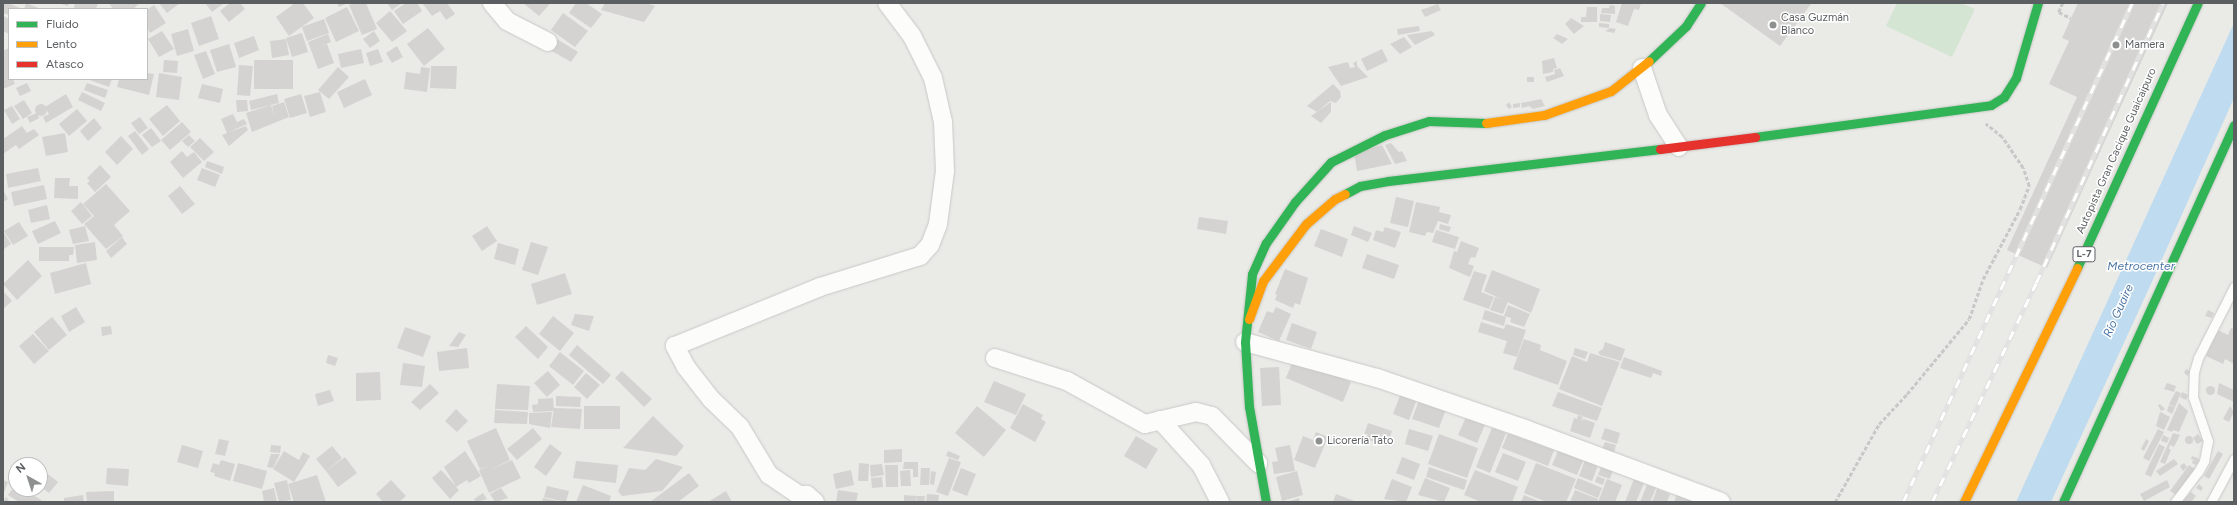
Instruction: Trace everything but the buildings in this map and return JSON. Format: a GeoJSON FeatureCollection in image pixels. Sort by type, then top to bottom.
{"type":"FeatureCollection","features":[{"type":"Feature","properties":{"kind":"main road"},"geometry":{"type":"LineString","coordinates":[[1266,502],[1249,407],[1245,342],[1249,319],[1252,274],[1266,243],[1295,202],[1331,162],[1385,135],[1429,121],[1487,123],[1544,115],[1611,91],[1642,68],[1686,26],[1701,3]]}},
{"type":"Feature","properties":{"kind":"main road"},"geometry":{"type":"LineString","coordinates":[[1249,319],[1263,280],[1306,224],[1335,199],[1360,186],[1388,180],[1679,147],[1991,105],[2004,97],[2016,78],[2038,3]]}},
{"type":"Feature","properties":{"kind":"main road","name":"Autopista Gran Cacique Guaicaipuro"},"geometry":{"type":"LineString","coordinates":[[1964,502],[2067,289],[2198,3]]}},
{"type":"Feature","properties":{"kind":"main road"},"geometry":{"type":"LineString","coordinates":[[2063,502],[2234,125]]}},
{"type":"Feature","properties":{"kind":"street"},"geometry":{"type":"LineString","coordinates":[[492,3],[507,21],[548,42]]}},
{"type":"Feature","properties":{"kind":"street"},"geometry":{"type":"LineString","coordinates":[[815,502],[807,495],[799,496],[769,475],[740,427],[711,399],[686,367],[675,346],[683,340],[710,333],[772,308],[783,301],[805,292],[920,256],[930,245],[938,224],[945,172],[943,122],[933,78],[912,36],[887,3]]}},
{"type":"Feature","properties":{"kind":"street"},"geometry":{"type":"LineString","coordinates":[[1642,68],[1658,115],[1679,147]]}},
{"type":"Feature","properties":{"kind":"street"},"geometry":{"type":"LineString","coordinates":[[1245,342],[1377,378],[1525,429],[1721,502]]}},
{"type":"Feature","properties":{"kind":"street"},"geometry":{"type":"LineString","coordinates":[[995,358],[1067,380],[1145,424],[1196,412],[1212,416],[1258,463]]}},
{"type":"Feature","properties":{"kind":"street"},"geometry":{"type":"LineString","coordinates":[[1160,420],[1200,465],[1220,502]]}},
{"type":"Feature","properties":{"kind":"lane"},"geometry":{"type":"LineString","coordinates":[[2175,502],[2204,461],[2208,441],[2193,397],[2194,372],[2198,358],[2234,287]]}},
{"type":"Feature","properties":{"kind":"lane"},"geometry":{"type":"LineString","coordinates":[[2211,502],[2234,459]]}},
{"type":"Feature","properties":{"kind":"path"},"geometry":{"type":"LineString","coordinates":[[2063,3],[2058,12],[2071,18]]}},
{"type":"Feature","properties":{"kind":"path"},"geometry":{"type":"LineString","coordinates":[[1835,502],[1879,424],[1907,394],[1969,319],[1983,280],[2020,209],[2029,186],[2023,168],[2002,137],[1966,108]]}},
{"type":"Feature","properties":{"kind":"green space"},"geometry":{"type":"Polygon","coordinates":[[[1897,3],[1961,3],[1975,9],[1952,57],[1886,26],[1897,3]]]}},
{"type":"Feature","properties":{"kind":"water","name":"Metrocenter"},"geometry":{"type":"Polygon","coordinates":[[[2234,23],[2234,98],[2150,286],[2051,502],[2016,502],[2234,23]]]}},
{"type":"Feature","properties":{"kind":"railway"},"geometry":{"type":"LineString","coordinates":[[1903,502],[2132,3]]}},
{"type":"Feature","properties":{"kind":"railway"},"geometry":{"type":"LineString","coordinates":[[1932,502],[2036,283],[2163,3]]}},
{"type":"Feature","properties":{"kind":"traffic: fast"},"geometry":{"type":"LineString","coordinates":[[1649,61],[1686,26],[1701,3]]}},
{"type":"Feature","properties":{"kind":"traffic: fast"},"geometry":{"type":"LineString","coordinates":[[1755,137],[1991,105],[2004,97],[2016,78],[2038,3]]}},
{"type":"Feature","properties":{"kind":"traffic: fast"},"geometry":{"type":"LineString","coordinates":[[2077,268],[2198,3]]}},
{"type":"Feature","properties":{"kind":"traffic: fast"},"geometry":{"type":"LineString","coordinates":[[1266,502],[1249,407],[1245,342],[1252,274],[1266,243],[1295,202],[1331,162],[1385,135],[1429,121],[1486,123]]}},
{"type":"Feature","properties":{"kind":"traffic: fast"},"geometry":{"type":"LineString","coordinates":[[2063,502],[2234,125]]}},
{"type":"Feature","properties":{"kind":"traffic: fast"},"geometry":{"type":"LineString","coordinates":[[1345,194],[1360,186],[1388,181],[1660,149]]}},
{"type":"Feature","properties":{"kind":"traffic: slow"},"geometry":{"type":"LineString","coordinates":[[1486,123],[1544,115],[1611,91],[1649,61]]}},
{"type":"Feature","properties":{"kind":"traffic: slow"},"geometry":{"type":"LineString","coordinates":[[1249,319],[1263,281],[1306,224],[1335,199],[1345,194]]}},
{"type":"Feature","properties":{"kind":"traffic: slow"},"geometry":{"type":"LineString","coordinates":[[1964,502],[2077,268]]}},
{"type":"Feature","properties":{"kind":"traffic: jam"},"geometry":{"type":"LineString","coordinates":[[1660,149],[1755,137]]}},
{"type":"Feature","properties":{"kind":"place","name":"Casa Guzmán Blanco"},"geometry":{"type":"Point","coordinates":[1773,25]}},
{"type":"Feature","properties":{"kind":"place","name":"Mamera"},"geometry":{"type":"Point","coordinates":[2116,45]}},
{"type":"Feature","properties":{"kind":"place","name":"Licorería Tato"},"geometry":{"type":"Point","coordinates":[1319,441]}},
{"type":"Feature","properties":{"kind":"water label","name":"Río Guaire"},"geometry":{"type":"Point","coordinates":[2119,311]}}]}
